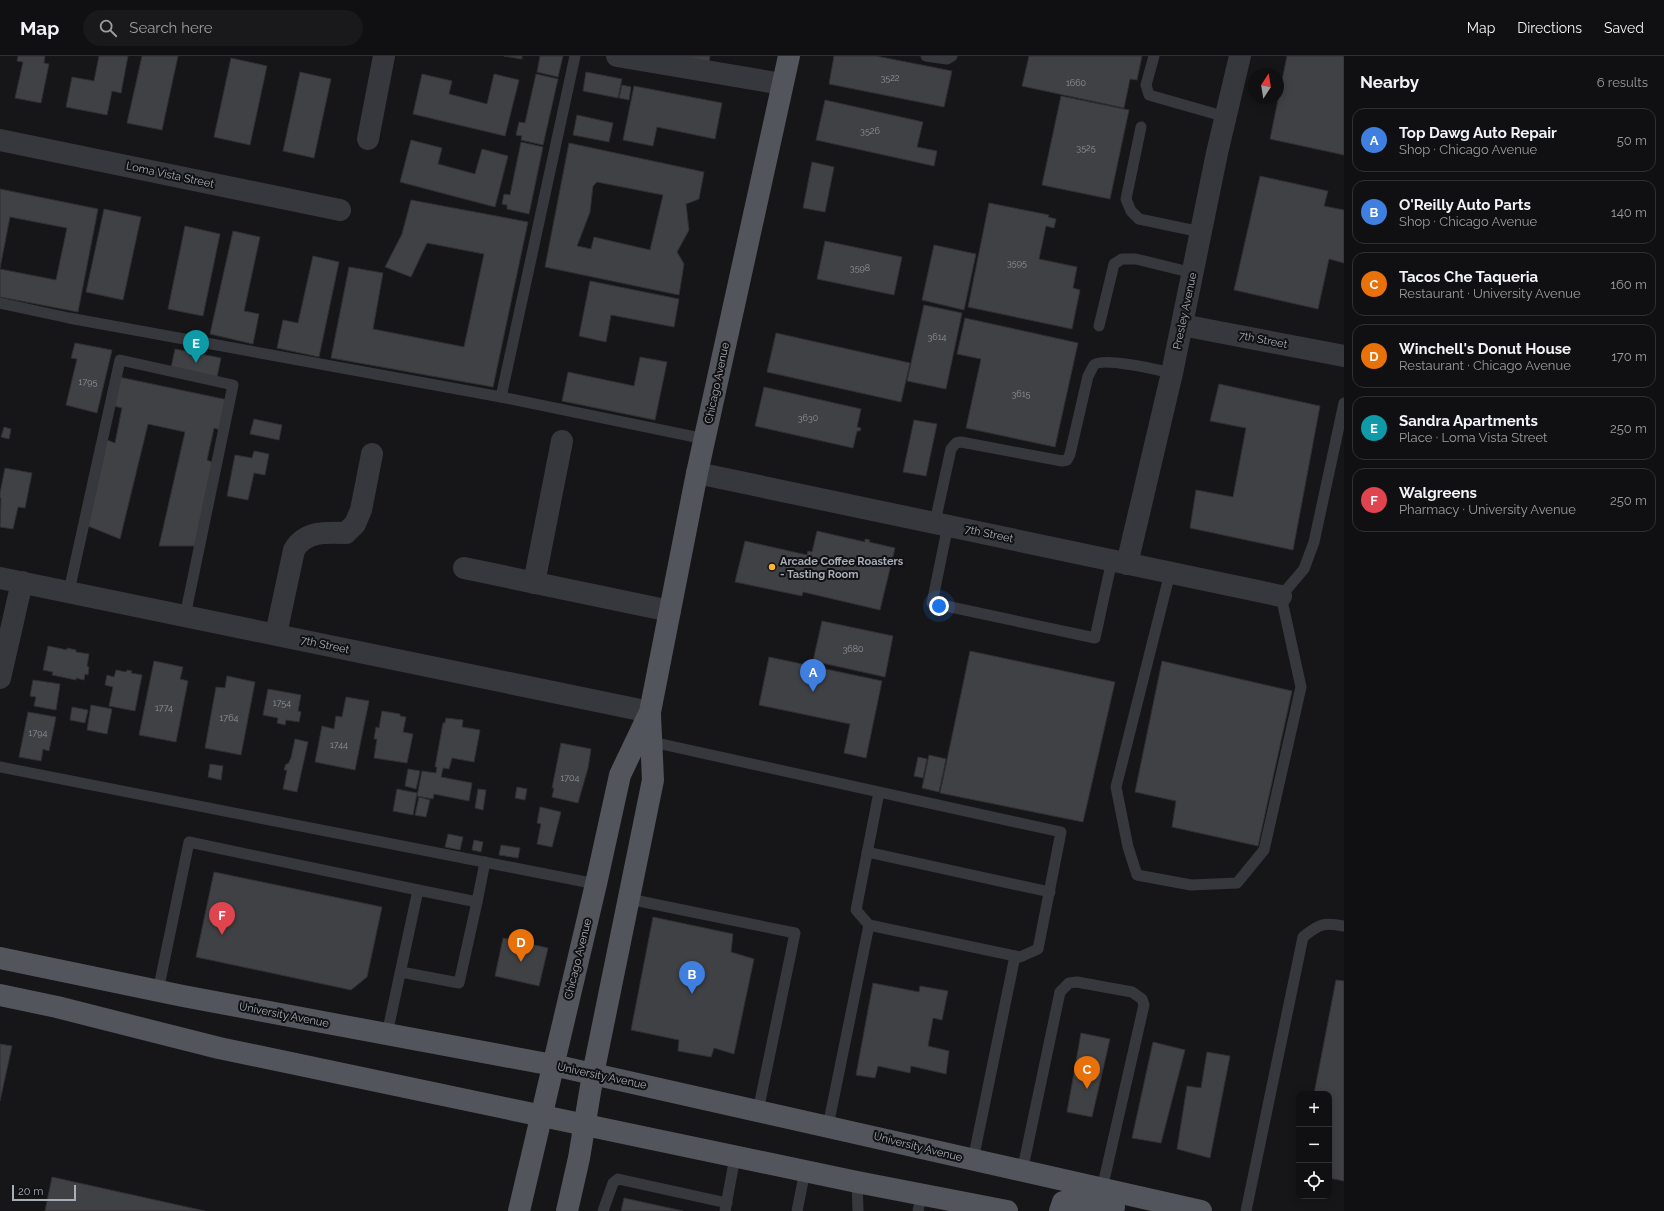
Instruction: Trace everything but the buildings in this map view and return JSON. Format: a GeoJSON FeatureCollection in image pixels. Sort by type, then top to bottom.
{"type":"FeatureCollection","features":[{"type":"Feature","properties":{"kind":"main road","name":"Chicago Avenue"},"geometry":{"type":"LineString","coordinates":[[519,1211],[552,1065],[596,884],[620,775],[650,712],[697,473],[788,56]]}},
{"type":"Feature","properties":{"kind":"main road","name":"Chicago Avenue"},"geometry":{"type":"LineString","coordinates":[[567,1211],[593,1074],[653,780],[650,712]]}},
{"type":"Feature","properties":{"kind":"main road","name":"University Avenue"},"geometry":{"type":"LineString","coordinates":[[0,958],[158,991],[552,1065],[828,1126],[1102,1190],[1201,1211]]}},
{"type":"Feature","properties":{"kind":"main road"},"geometry":{"type":"LineString","coordinates":[[0,995],[57,1007],[219,1048],[858,1182],[920,1203],[1007,1211]]}},
{"type":"Feature","properties":{"kind":"main road"},"geometry":{"type":"LineString","coordinates":[[1060,1211],[1063,1202],[1079,1200],[1136,1211]]}},
{"type":"Feature","properties":{"kind":"street"},"geometry":{"type":"LineString","coordinates":[[368,139],[384,56]]}},
{"type":"Feature","properties":{"kind":"street"},"geometry":{"type":"LineString","coordinates":[[617,56],[782,84]]}},
{"type":"Feature","properties":{"kind":"street","name":"Presley Avenue"},"geometry":{"type":"LineString","coordinates":[[1120,562],[1172,373],[1217,153],[1240,56]]}},
{"type":"Feature","properties":{"kind":"street","name":"Loma Vista Street"},"geometry":{"type":"LineString","coordinates":[[0,140],[340,210]]}},
{"type":"Feature","properties":{"kind":"street","name":"7th Street"},"geometry":{"type":"LineString","coordinates":[[1182,325],[1344,356]]}},
{"type":"Feature","properties":{"kind":"street"},"geometry":{"type":"LineString","coordinates":[[534,583],[562,441]]}},
{"type":"Feature","properties":{"kind":"street"},"geometry":{"type":"LineString","coordinates":[[276,634],[294,550],[298,542],[307,536],[324,532],[346,533],[355,524],[361,510],[372,454]]}},
{"type":"Feature","properties":{"kind":"street","name":"7th Street"},"geometry":{"type":"LineString","coordinates":[[697,473],[1281,596]]}},
{"type":"Feature","properties":{"kind":"street"},"geometry":{"type":"LineString","coordinates":[[464,568],[670,611]]}},
{"type":"Feature","properties":{"kind":"street","name":"7th Street"},"geometry":{"type":"LineString","coordinates":[[0,578],[650,712]]}},
{"type":"Feature","properties":{"kind":"street"},"geometry":{"type":"LineString","coordinates":[[0,678],[22,582]]}},
{"type":"Feature","properties":{"kind":"lane"},"geometry":{"type":"LineString","coordinates":[[501,397],[575,56]]}},
{"type":"Feature","properties":{"kind":"lane"},"geometry":{"type":"LineString","coordinates":[[926,56],[947,59],[952,56]]}},
{"type":"Feature","properties":{"kind":"lane"},"geometry":{"type":"LineString","coordinates":[[1154,56],[1146,85],[1149,95],[1226,117]]}},
{"type":"Feature","properties":{"kind":"lane"},"geometry":{"type":"LineString","coordinates":[[1141,127],[1126,199],[1131,211],[1139,219],[1201,232]]}},
{"type":"Feature","properties":{"kind":"lane"},"geometry":{"type":"LineString","coordinates":[[1099,326],[1114,264],[1122,259],[1136,259],[1193,273]]}},
{"type":"Feature","properties":{"kind":"lane"},"geometry":{"type":"LineString","coordinates":[[0,303],[69,318],[501,397],[705,439]]}},
{"type":"Feature","properties":{"kind":"lane"},"geometry":{"type":"LineString","coordinates":[[69,592],[120,360],[233,385],[186,616]]}},
{"type":"Feature","properties":{"kind":"lane"},"geometry":{"type":"LineString","coordinates":[[1120,562],[1095,638],[932,603],[950,449],[956,443],[962,442],[1062,461],[1067,460],[1070,454],[1088,376],[1095,365],[1102,362],[1138,366],[1172,373]]}},
{"type":"Feature","properties":{"kind":"lane"},"geometry":{"type":"LineString","coordinates":[[1170,573],[1116,787],[1128,847],[1137,875],[1190,885],[1237,883],[1264,850],[1301,688],[1281,596],[1304,568],[1314,542],[1344,403]]}},
{"type":"Feature","properties":{"kind":"lane"},"geometry":{"type":"LineString","coordinates":[[652,742],[1061,832],[1038,949],[1020,957],[869,925],[856,910],[879,792]]}},
{"type":"Feature","properties":{"kind":"lane"},"geometry":{"type":"LineString","coordinates":[[0,767],[596,884]]}},
{"type":"Feature","properties":{"kind":"lane"},"geometry":{"type":"LineString","coordinates":[[158,991],[189,842],[477,902]]}},
{"type":"Feature","properties":{"kind":"lane"},"geometry":{"type":"LineString","coordinates":[[867,852],[1050,892]]}},
{"type":"Feature","properties":{"kind":"lane"},"geometry":{"type":"LineString","coordinates":[[401,972],[459,983],[486,862]]}},
{"type":"Feature","properties":{"kind":"lane"},"geometry":{"type":"LineString","coordinates":[[387,1034],[418,890]]}},
{"type":"Feature","properties":{"kind":"lane"},"geometry":{"type":"LineString","coordinates":[[628,899],[795,933],[758,1111]]}},
{"type":"Feature","properties":{"kind":"lane"},"geometry":{"type":"LineString","coordinates":[[1246,1211],[1303,937],[1317,926],[1332,924],[1344,926]]}},
{"type":"Feature","properties":{"kind":"lane"},"geometry":{"type":"LineString","coordinates":[[828,1126],[869,925]]}},
{"type":"Feature","properties":{"kind":"lane"},"geometry":{"type":"LineString","coordinates":[[973,1160],[1015,956]]}},
{"type":"Feature","properties":{"kind":"lane"},"geometry":{"type":"LineString","coordinates":[[1022,1172],[1060,992],[1069,983],[1076,982],[1132,992],[1142,999],[1144,1005],[1102,1190]]}},
{"type":"Feature","properties":{"kind":"lane"},"geometry":{"type":"LineString","coordinates":[[603,1211],[613,1183],[618,1179],[726,1207],[735,1156]]}},
{"type":"Feature","properties":{"kind":"lane"},"geometry":{"type":"LineString","coordinates":[[797,1211],[805,1171]]}},
{"type":"Feature","properties":{"kind":"lane"},"geometry":{"type":"LineString","coordinates":[[858,1182],[858,1211]]}},
{"type":"Feature","properties":{"kind":"place","name":"Sandra Apartments"},"geometry":{"type":"Point","coordinates":[196,363]}},
{"type":"Feature","properties":{"kind":"place","name":"Arcade Coffee Roasters - Tasting Room"},"geometry":{"type":"Point","coordinates":[772,567]}},
{"type":"Feature","properties":{"kind":"place","name":"Top Dawg Auto Repair"},"geometry":{"type":"Point","coordinates":[813,692]}},
{"type":"Feature","properties":{"kind":"place","name":"Walgreens"},"geometry":{"type":"Point","coordinates":[222,935]}},
{"type":"Feature","properties":{"kind":"place","name":"Winchell's Donut House"},"geometry":{"type":"Point","coordinates":[521,962]}},
{"type":"Feature","properties":{"kind":"place","name":"O'Reilly Auto Parts"},"geometry":{"type":"Point","coordinates":[692,994]}},
{"type":"Feature","properties":{"kind":"place","name":"Tacos Che Taqueria"},"geometry":{"type":"Point","coordinates":[1087,1089]}}]}
